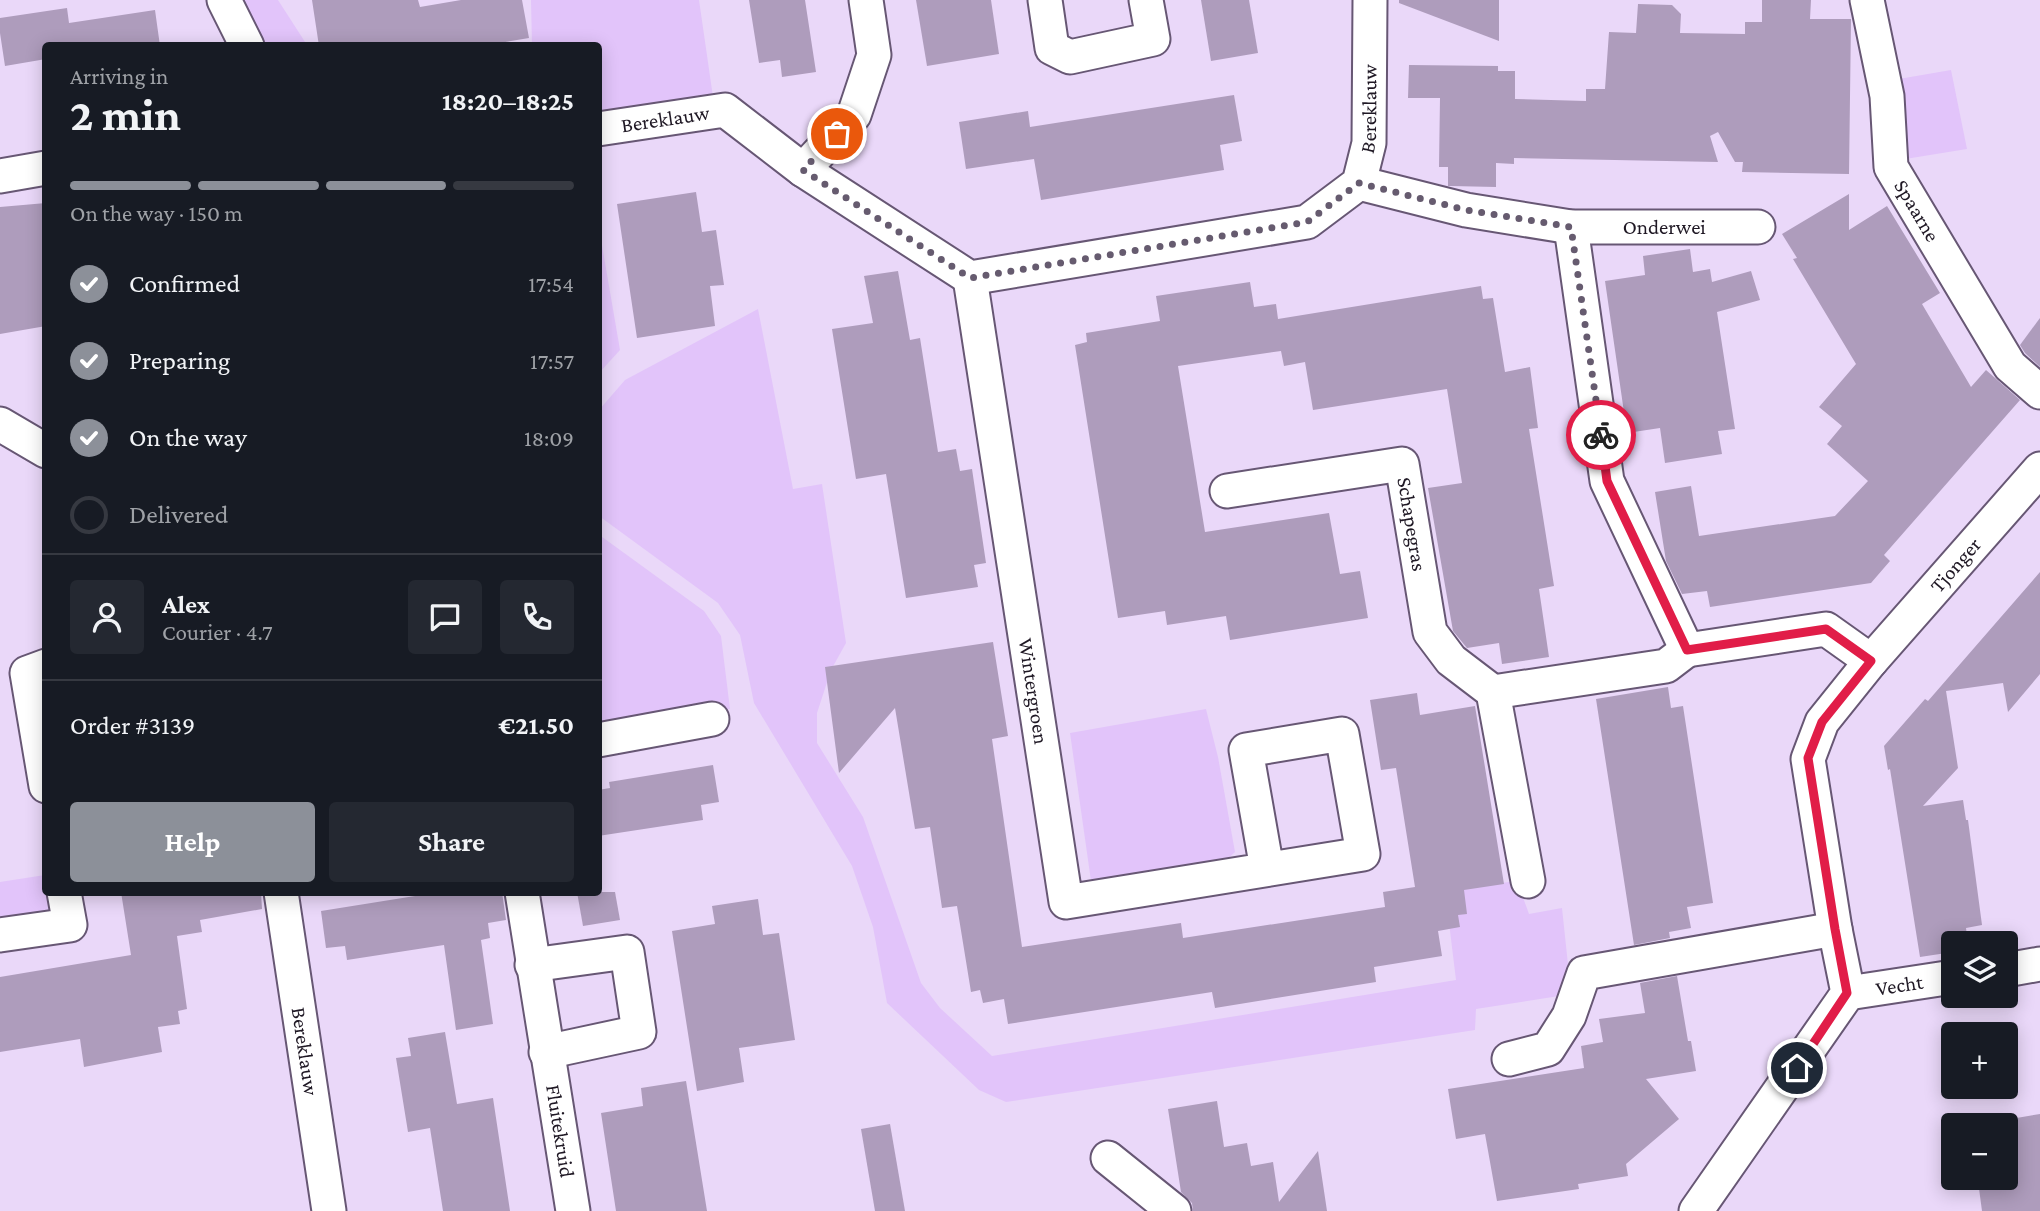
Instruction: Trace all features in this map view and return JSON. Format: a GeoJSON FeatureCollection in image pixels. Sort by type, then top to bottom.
{"type":"FeatureCollection","features":[{"type":"Feature","properties":{"kind":"street"},"geometry":{"type":"LineString","coordinates":[[224,0],[245,42]]}},
{"type":"Feature","properties":{"kind":"street"},"geometry":{"type":"LineString","coordinates":[[803,170],[854,115],[874,55],[866,0]]}},
{"type":"Feature","properties":{"kind":"street"},"geometry":{"type":"LineString","coordinates":[[1045,0],[1052,48],[1070,57],[1153,39],[1146,0]]}},
{"type":"Feature","properties":{"kind":"street","name":"Bereklauw"},"geometry":{"type":"LineString","coordinates":[[602,128],[724,110],[803,170],[970,278],[1307,222],[1359,183],[1369,143],[1370,0]]}},
{"type":"Feature","properties":{"kind":"street","name":"Spaarne"},"geometry":{"type":"LineString","coordinates":[[1867,0],[1887,96],[1891,167],[2010,366],[2040,392]]}},
{"type":"Feature","properties":{"kind":"street"},"geometry":{"type":"LineString","coordinates":[[0,176],[42,169]]}},
{"type":"Feature","properties":{"kind":"street","name":"Onderwei"},"geometry":{"type":"LineString","coordinates":[[1359,183],[1466,210],[1571,227],[1758,227]]}},
{"type":"Feature","properties":{"kind":"street"},"geometry":{"type":"LineString","coordinates":[[1571,227],[1607,481],[1687,650]]}},
{"type":"Feature","properties":{"kind":"street","name":"Wintergroen"},"geometry":{"type":"LineString","coordinates":[[970,278],[1066,902],[1363,854],[1342,734],[1246,750],[1267,869]]}},
{"type":"Feature","properties":{"kind":"street"},"geometry":{"type":"LineString","coordinates":[[0,424],[42,449]]}},
{"type":"Feature","properties":{"kind":"street","name":"Schapegras"},"geometry":{"type":"LineString","coordinates":[[1227,491],[1402,464],[1430,632],[1451,660],[1493,692]]}},
{"type":"Feature","properties":{"kind":"street","name":"Tjonger"},"geometry":{"type":"LineString","coordinates":[[1871,661],[2040,469]]}},
{"type":"Feature","properties":{"kind":"street"},"geometry":{"type":"LineString","coordinates":[[1528,881],[1493,692],[1666,666],[1687,650],[1826,629],[1871,661],[1822,722],[1808,758],[1847,993],[1696,1211]]}},
{"type":"Feature","properties":{"kind":"street"},"geometry":{"type":"LineString","coordinates":[[42,667],[27,673],[42,762]]}},
{"type":"Feature","properties":{"kind":"street"},"geometry":{"type":"LineString","coordinates":[[602,739],[712,719]]}},
{"type":"Feature","properties":{"kind":"street"},"geometry":{"type":"LineString","coordinates":[[0,935],[70,925],[65,896]]}},
{"type":"Feature","properties":{"kind":"street","name":"Bereklauw"},"geometry":{"type":"LineString","coordinates":[[282,896],[329,1211]]}},
{"type":"Feature","properties":{"kind":"street","name":"Fluitekruid"},"geometry":{"type":"LineString","coordinates":[[523,896],[572,1211]]}},
{"type":"Feature","properties":{"kind":"street"},"geometry":{"type":"LineString","coordinates":[[1509,1059],[1548,1049],[1569,1016],[1584,973],[1835,929]]}},
{"type":"Feature","properties":{"kind":"street"},"geometry":{"type":"LineString","coordinates":[[532,965],[627,952],[639,1032],[546,1052]]}},
{"type":"Feature","properties":{"kind":"street"},"geometry":{"type":"LineString","coordinates":[[2018,968],[2040,964]]}},
{"type":"Feature","properties":{"kind":"street","name":"Vecht"},"geometry":{"type":"LineString","coordinates":[[1847,993],[1941,979]]}},
{"type":"Feature","properties":{"kind":"street"},"geometry":{"type":"LineString","coordinates":[[1108,1158],[1174,1211]]}},
{"type":"Feature","properties":{"kind":"shaded area"},"geometry":{"type":"Polygon","coordinates":[[[235,0],[278,0],[305,42],[257,42],[235,0]]]}},
{"type":"Feature","properties":{"kind":"shaded area"},"geometry":{"type":"Polygon","coordinates":[[[531,0],[699,0],[713,97],[692,97],[602,111],[602,42],[532,42],[531,0]]]}},
{"type":"Feature","properties":{"kind":"shaded area"},"geometry":{"type":"Polygon","coordinates":[[[1951,70],[1967,149],[1899,160],[1893,80],[1951,70]]]}},
{"type":"Feature","properties":{"kind":"shaded area"},"geometry":{"type":"Polygon","coordinates":[[[602,245],[620,350],[602,370],[602,245]]]}},
{"type":"Feature","properties":{"kind":"shaded area"},"geometry":{"type":"Polygon","coordinates":[[[758,309],[793,489],[822,484],[846,643],[831,670],[817,713],[817,743],[863,817],[921,983],[940,1008],[992,1056],[1456,980],[1445,890],[1517,881],[1529,914],[1562,908],[1569,974],[1566,988],[1559,996],[1476,1009],[1475,1030],[1006,1102],[979,1090],[887,1003],[873,927],[852,866],[754,703],[740,635],[718,603],[602,518],[602,407],[625,380],[758,309]]]}},
{"type":"Feature","properties":{"kind":"shaded area"},"geometry":{"type":"Polygon","coordinates":[[[602,537],[704,611],[721,636],[730,709],[602,726],[602,537]]]}},
{"type":"Feature","properties":{"kind":"shaded area"},"geometry":{"type":"Polygon","coordinates":[[[1206,709],[1218,757],[1235,852],[1224,862],[1091,881],[1070,733],[1206,709]]]}},
{"type":"Feature","properties":{"kind":"shaded area"},"geometry":{"type":"Polygon","coordinates":[[[42,875],[42,896],[49,896],[52,918],[0,925],[0,882],[42,875]]]}},
{"type":"Feature","properties":{"kind":"building"},"geometry":{"type":"Polygon","coordinates":[[[312,0],[418,0],[420,7],[461,0],[522,0],[529,38],[505,42],[318,42],[312,0]]]}},
{"type":"Feature","properties":{"kind":"building"},"geometry":{"type":"Polygon","coordinates":[[[749,0],[805,0],[816,72],[782,77],[780,60],[759,63],[749,0]]]}},
{"type":"Feature","properties":{"kind":"building"},"geometry":{"type":"Polygon","coordinates":[[[916,0],[991,0],[999,54],[927,66],[916,0]]]}},
{"type":"Feature","properties":{"kind":"building"},"geometry":{"type":"Polygon","coordinates":[[[1201,0],[1249,0],[1258,53],[1211,61],[1201,0]]]}},
{"type":"Feature","properties":{"kind":"building"},"geometry":{"type":"Polygon","coordinates":[[[1399,0],[1499,0],[1499,41],[1399,3],[1399,0]]]}},
{"type":"Feature","properties":{"kind":"building"},"geometry":{"type":"Polygon","coordinates":[[[1762,0],[1811,0],[1810,19],[1851,19],[1849,174],[1742,172],[1743,162],[1735,162],[1718,132],[1710,136],[1718,162],[1514,158],[1514,164],[1496,163],[1496,187],[1448,186],[1448,167],[1439,167],[1440,98],[1408,98],[1409,65],[1498,66],[1498,71],[1515,71],[1515,99],[1586,101],[1586,89],[1605,89],[1609,32],[1636,33],[1638,4],[1672,5],[1681,14],[1680,33],[1745,34],[1745,22],[1762,22],[1762,0]]]}},
{"type":"Feature","properties":{"kind":"building"},"geometry":{"type":"Polygon","coordinates":[[[67,8],[69,23],[155,10],[159,42],[42,42],[42,60],[5,66],[0,18],[67,8]]]}},
{"type":"Feature","properties":{"kind":"building"},"geometry":{"type":"Polygon","coordinates":[[[1234,95],[1242,141],[1220,145],[1224,170],[1041,200],[1034,159],[966,169],[959,122],[1028,111],[1030,127],[1234,95]]]}},
{"type":"Feature","properties":{"kind":"building"},"geometry":{"type":"Polygon","coordinates":[[[696,192],[702,232],[716,230],[724,285],[710,286],[715,326],[637,338],[617,204],[696,192]]]}},
{"type":"Feature","properties":{"kind":"building"},"geometry":{"type":"Polygon","coordinates":[[[1849,194],[1849,230],[1887,206],[1940,293],[1922,304],[1971,387],[1986,370],[2020,400],[1884,555],[1890,561],[1871,583],[1710,607],[1707,591],[1682,594],[1666,561],[1655,492],[1691,486],[1699,536],[1835,516],[1868,481],[1827,444],[1842,426],[1819,407],[1856,364],[1793,259],[1797,258],[1782,234],[1849,194]]]}},
{"type":"Feature","properties":{"kind":"building"},"geometry":{"type":"Polygon","coordinates":[[[42,203],[42,327],[0,334],[0,207],[42,203]]]}},
{"type":"Feature","properties":{"kind":"building"},"geometry":{"type":"Polygon","coordinates":[[[1690,249],[1693,272],[1710,269],[1712,282],[1751,271],[1760,300],[1717,312],[1735,429],[1718,431],[1722,454],[1665,463],[1660,428],[1627,433],[1605,281],[1645,275],[1643,256],[1690,249]]]}},
{"type":"Feature","properties":{"kind":"building"},"geometry":{"type":"Polygon","coordinates":[[[898,271],[910,340],[920,338],[938,452],[956,449],[960,471],[972,469],[986,563],[974,565],[978,587],[906,598],[886,474],[856,479],[832,329],[873,323],[864,276],[898,271]]]}},
{"type":"Feature","properties":{"kind":"building"},"geometry":{"type":"Polygon","coordinates":[[[1250,282],[1254,307],[1276,304],[1278,319],[1481,286],[1483,299],[1493,298],[1505,372],[1530,367],[1538,428],[1529,429],[1554,586],[1539,589],[1549,657],[1502,664],[1499,643],[1467,648],[1453,631],[1428,488],[1462,483],[1447,389],[1313,410],[1305,362],[1284,366],[1281,351],[1178,366],[1205,532],[1329,513],[1340,574],[1360,571],[1368,618],[1230,640],[1226,616],[1167,625],[1165,611],[1118,618],[1075,345],[1087,342],[1086,333],[1160,321],[1156,296],[1250,282]]]}},
{"type":"Feature","properties":{"kind":"building"},"geometry":{"type":"Polygon","coordinates":[[[2040,318],[2040,367],[2020,345],[2040,318]]]}},
{"type":"Feature","properties":{"kind":"building"},"geometry":{"type":"Polygon","coordinates":[[[2040,572],[2040,674],[2008,712],[2003,683],[1946,691],[1958,768],[1923,806],[1963,800],[1982,925],[1966,928],[1966,931],[1941,931],[1941,954],[1920,957],[1884,746],[1925,699],[1928,701],[2040,572]]]}},
{"type":"Feature","properties":{"kind":"building"},"geometry":{"type":"Polygon","coordinates":[[[993,642],[1008,736],[992,739],[1022,947],[1181,923],[1183,938],[1385,907],[1383,892],[1415,887],[1396,768],[1381,770],[1370,700],[1417,693],[1420,715],[1475,706],[1504,884],[1464,890],[1467,914],[1458,915],[1460,927],[1438,931],[1442,956],[1374,967],[1376,982],[1215,1008],[1212,992],[1008,1024],[1004,999],[983,1003],[980,990],[971,992],[957,906],[942,908],[930,827],[915,829],[895,708],[839,773],[825,667],[993,642]]]}},
{"type":"Feature","properties":{"kind":"building"},"geometry":{"type":"Polygon","coordinates":[[[1668,687],[1671,708],[1683,706],[1713,903],[1687,907],[1691,928],[1669,932],[1670,938],[1634,945],[1596,699],[1668,687]]]}},
{"type":"Feature","properties":{"kind":"building"},"geometry":{"type":"Polygon","coordinates":[[[713,765],[719,802],[701,805],[703,820],[602,835],[602,789],[610,788],[609,782],[713,765]]]}},
{"type":"Feature","properties":{"kind":"building"},"geometry":{"type":"Polygon","coordinates":[[[602,892],[615,892],[620,920],[583,926],[578,896],[602,896],[602,892]]]}},
{"type":"Feature","properties":{"kind":"building"},"geometry":{"type":"Polygon","coordinates":[[[122,896],[261,896],[262,909],[200,920],[202,932],[177,936],[187,1009],[178,1011],[180,1024],[158,1027],[162,1052],[84,1067],[80,1039],[0,1052],[0,977],[131,955],[122,896]]]}},
{"type":"Feature","properties":{"kind":"building"},"geometry":{"type":"Polygon","coordinates":[[[415,896],[503,896],[506,920],[488,923],[490,938],[481,940],[493,1024],[456,1030],[444,945],[347,960],[345,946],[326,948],[321,911],[415,896]]]}},
{"type":"Feature","properties":{"kind":"building"},"geometry":{"type":"Polygon","coordinates":[[[758,899],[763,935],[779,933],[795,1040],[739,1048],[744,1082],[697,1091],[672,931],[715,924],[712,906],[758,899]]]}},
{"type":"Feature","properties":{"kind":"building"},"geometry":{"type":"Polygon","coordinates":[[[1677,976],[1696,1071],[1646,1079],[1679,1119],[1626,1164],[1628,1176],[1578,1184],[1579,1189],[1497,1201],[1485,1134],[1456,1139],[1448,1089],[1584,1068],[1581,1046],[1603,1042],[1599,1019],[1645,1013],[1640,983],[1677,976]]]}},
{"type":"Feature","properties":{"kind":"building"},"geometry":{"type":"Polygon","coordinates":[[[445,1032],[457,1104],[493,1098],[510,1211],[443,1211],[430,1128],[408,1132],[396,1058],[411,1056],[408,1038],[445,1032]]]}},
{"type":"Feature","properties":{"kind":"building"},"geometry":{"type":"Polygon","coordinates":[[[686,1081],[707,1211],[616,1211],[601,1113],[643,1106],[641,1088],[686,1081]]]}},
{"type":"Feature","properties":{"kind":"building"},"geometry":{"type":"Polygon","coordinates":[[[1217,1101],[1224,1147],[1247,1143],[1251,1166],[1273,1162],[1279,1202],[1318,1151],[1327,1211],[1193,1211],[1192,1203],[1181,1192],[1168,1109],[1217,1101]]]}},
{"type":"Feature","properties":{"kind":"building"},"geometry":{"type":"Polygon","coordinates":[[[2040,1114],[2040,1211],[1982,1211],[1979,1190],[2018,1190],[2018,1118],[2040,1114]]]}},
{"type":"Feature","properties":{"kind":"building"},"geometry":{"type":"Polygon","coordinates":[[[890,1124],[905,1211],[875,1211],[861,1129],[890,1124]]]}},
{"type":"Feature","properties":{"kind":"way so far"},"geometry":{"type":"LineString","coordinates":[[837,134],[803,170],[970,278],[1307,222],[1359,183],[1466,210],[1571,227],[1601,435]]}},
{"type":"Feature","properties":{"kind":"route"},"geometry":{"type":"LineString","coordinates":[[1601,435],[1607,481],[1687,650],[1826,629],[1871,661],[1822,722],[1808,758],[1847,993],[1797,1068]]}}]}
